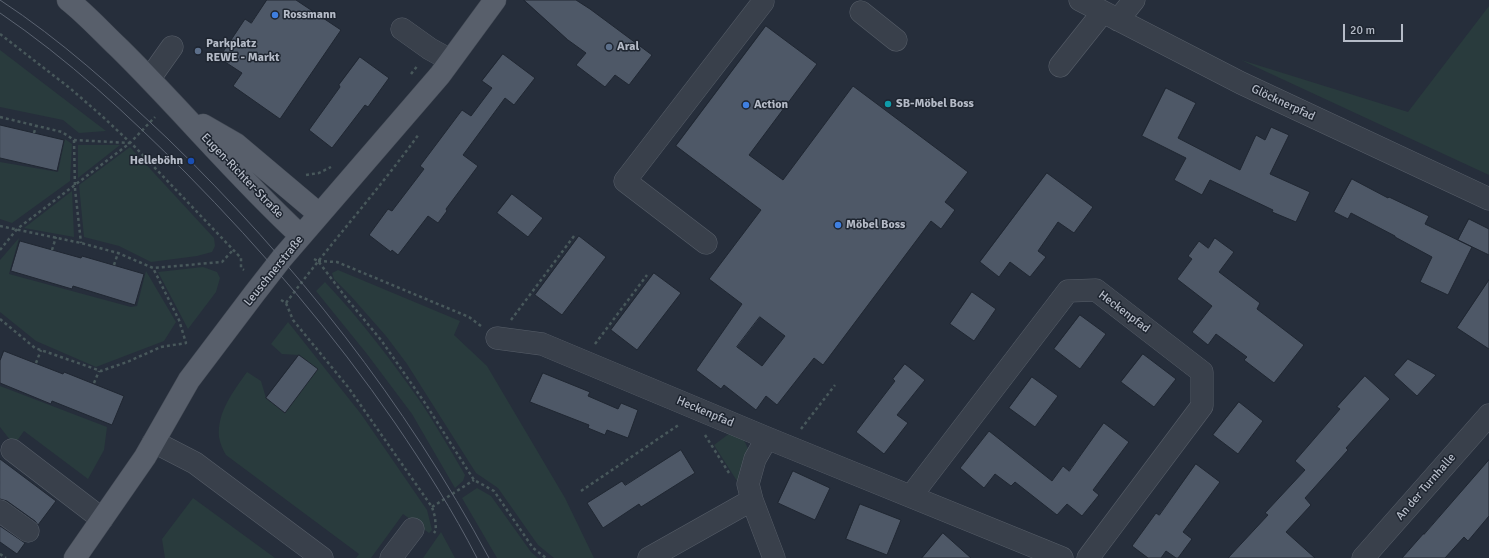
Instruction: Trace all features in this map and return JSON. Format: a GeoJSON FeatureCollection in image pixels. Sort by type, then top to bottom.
{"type":"FeatureCollection","features":[{"type":"Feature","properties":{"kind":"main road","name":"Eugen-Richter-Straße"},"geometry":{"type":"LineString","coordinates":[[68,0],[87,15],[150,78],[272,209],[301,236]]}},
{"type":"Feature","properties":{"kind":"main road","name":"Leuschnerstraße"},"geometry":{"type":"LineString","coordinates":[[75,558],[153,443],[189,380],[282,258],[405,116],[450,60],[495,0]]}},
{"type":"Feature","properties":{"kind":"main road","name":"Eugen-Richter-Straße"},"geometry":{"type":"LineString","coordinates":[[185,115],[236,144],[320,214]]}},
{"type":"Feature","properties":{"kind":"street","name":"Glöcknerpfad"},"geometry":{"type":"LineString","coordinates":[[1080,0],[1241,83],[1489,199]]}},
{"type":"Feature","properties":{"kind":"street"},"geometry":{"type":"LineString","coordinates":[[1060,66],[1110,16],[1134,0]]}},
{"type":"Feature","properties":{"kind":"street"},"geometry":{"type":"LineString","coordinates":[[706,243],[625,181],[762,2]]}},
{"type":"Feature","properties":{"kind":"street"},"geometry":{"type":"LineString","coordinates":[[861,12],[896,40]]}},
{"type":"Feature","properties":{"kind":"street"},"geometry":{"type":"LineString","coordinates":[[402,29],[430,49],[450,60]]}},
{"type":"Feature","properties":{"kind":"street"},"geometry":{"type":"LineString","coordinates":[[150,78],[172,47]]}},
{"type":"Feature","properties":{"kind":"street","name":"Heckenpfad"},"geometry":{"type":"LineString","coordinates":[[911,496],[1068,291],[1096,290],[1202,372],[1202,406],[1088,558]]}},
{"type":"Feature","properties":{"kind":"street","name":"Heckenpfad"},"geometry":{"type":"LineString","coordinates":[[497,338],[542,344],[694,412],[767,438],[1062,558]]}},
{"type":"Feature","properties":{"kind":"street","name":"An der Turnhalle"},"geometry":{"type":"LineString","coordinates":[[1363,558],[1489,415]]}},
{"type":"Feature","properties":{"kind":"street"},"geometry":{"type":"LineString","coordinates":[[767,438],[755,459],[750,492],[774,558]]}},
{"type":"Feature","properties":{"kind":"street"},"geometry":{"type":"LineString","coordinates":[[153,443],[195,463],[322,558]]}},
{"type":"Feature","properties":{"kind":"street"},"geometry":{"type":"LineString","coordinates":[[12,450],[102,519]]}},
{"type":"Feature","properties":{"kind":"street"},"geometry":{"type":"LineString","coordinates":[[649,558],[750,492]]}},
{"type":"Feature","properties":{"kind":"street"},"geometry":{"type":"LineString","coordinates":[[0,511],[28,531]]}},
{"type":"Feature","properties":{"kind":"street"},"geometry":{"type":"LineString","coordinates":[[391,558],[413,529]]}},
{"type":"Feature","properties":{"kind":"path"},"geometry":{"type":"LineString","coordinates":[[0,34],[71,89],[130,143],[234,250],[241,258],[241,268],[244,270]]}},
{"type":"Feature","properties":{"kind":"path"},"geometry":{"type":"LineString","coordinates":[[0,117],[62,132],[74,140],[130,143]]}},
{"type":"Feature","properties":{"kind":"path"},"geometry":{"type":"LineString","coordinates":[[0,250],[17,229],[130,143],[155,117]]}},
{"type":"Feature","properties":{"kind":"path"},"geometry":{"type":"LineString","coordinates":[[34,133],[36,126]]}},
{"type":"Feature","properties":{"kind":"path"},"geometry":{"type":"LineString","coordinates":[[74,140],[75,185],[81,243]]}},
{"type":"Feature","properties":{"kind":"path"},"geometry":{"type":"LineString","coordinates":[[304,175],[320,175],[332,166]]}},
{"type":"Feature","properties":{"kind":"path"},"geometry":{"type":"LineString","coordinates":[[286,303],[361,209],[355,205]]}},
{"type":"Feature","properties":{"kind":"path"},"geometry":{"type":"LineString","coordinates":[[0,226],[81,243],[118,253],[153,268],[222,262],[234,250]]}},
{"type":"Feature","properties":{"kind":"path"},"geometry":{"type":"LineString","coordinates":[[314,259],[318,261],[337,262],[469,316],[497,338],[574,236]]}},
{"type":"Feature","properties":{"kind":"path"},"geometry":{"type":"LineString","coordinates":[[52,250],[56,238]]}},
{"type":"Feature","properties":{"kind":"path"},"geometry":{"type":"LineString","coordinates":[[114,265],[118,253]]}},
{"type":"Feature","properties":{"kind":"path"},"geometry":{"type":"LineString","coordinates":[[318,261],[347,300],[381,340],[425,403],[474,480],[494,491],[534,548],[546,558]]}},
{"type":"Feature","properties":{"kind":"path"},"geometry":{"type":"LineString","coordinates":[[0,319],[35,348],[99,371],[127,362],[162,347],[186,343],[179,320],[153,268]]}},
{"type":"Feature","properties":{"kind":"path"},"geometry":{"type":"LineString","coordinates":[[586,363],[597,340],[647,275]]}},
{"type":"Feature","properties":{"kind":"path"},"geometry":{"type":"LineString","coordinates":[[282,300],[286,303],[293,320],[348,386],[432,507],[435,517],[436,530],[430,537],[419,530],[413,529]]}},
{"type":"Feature","properties":{"kind":"path"},"geometry":{"type":"LineString","coordinates":[[36,363],[41,350]]}},
{"type":"Feature","properties":{"kind":"path"},"geometry":{"type":"LineString","coordinates":[[94,384],[99,371]]}},
{"type":"Feature","properties":{"kind":"path"},"geometry":{"type":"LineString","coordinates":[[787,446],[835,385]]}},
{"type":"Feature","properties":{"kind":"path"},"geometry":{"type":"LineString","coordinates":[[581,491],[694,412],[736,484],[750,492]]}},
{"type":"Feature","properties":{"kind":"path"},"geometry":{"type":"LineString","coordinates":[[432,507],[474,480]]}},
{"type":"Feature","properties":{"kind":"path"},"geometry":{"type":"LineString","coordinates":[[0,554],[6,558]]}},
{"type":"Feature","properties":{"kind":"shaded area"},"geometry":{"type":"Polygon","coordinates":[[[1489,6],[1489,175],[1241,60],[1408,112],[1489,6]]]}},
{"type":"Feature","properties":{"kind":"shaded area"},"geometry":{"type":"Polygon","coordinates":[[[0,50],[106,131],[79,133],[63,120],[0,107],[0,50]]]}},
{"type":"Feature","properties":{"kind":"shaded area"},"geometry":{"type":"Polygon","coordinates":[[[65,139],[72,144],[70,181],[12,223],[0,219],[0,162],[58,172],[65,139]]]}},
{"type":"Feature","properties":{"kind":"shaded area"},"geometry":{"type":"Polygon","coordinates":[[[78,145],[120,145],[78,178],[78,145]]]}},
{"type":"Feature","properties":{"kind":"shaded area"},"geometry":{"type":"Polygon","coordinates":[[[130,147],[214,238],[215,246],[212,252],[197,256],[151,262],[119,246],[84,237],[79,185],[130,147]]]}},
{"type":"Feature","properties":{"kind":"shaded area"},"geometry":{"type":"Polygon","coordinates":[[[72,191],[74,237],[24,228],[72,191]]]}},
{"type":"Feature","properties":{"kind":"shaded area"},"geometry":{"type":"Polygon","coordinates":[[[19,238],[9,274],[131,307],[137,306],[146,271],[176,322],[164,341],[96,367],[36,341],[0,312],[0,260],[19,238]]]}},
{"type":"Feature","properties":{"kind":"shaded area"},"geometry":{"type":"Polygon","coordinates":[[[203,267],[217,272],[220,278],[216,292],[188,329],[158,272],[203,267]]]}},
{"type":"Feature","properties":{"kind":"shaded area"},"geometry":{"type":"Polygon","coordinates":[[[338,270],[460,321],[454,335],[487,366],[565,498],[594,558],[554,558],[538,545],[498,488],[476,473],[407,364],[386,336],[334,279],[332,273],[338,270]]]}},
{"type":"Feature","properties":{"kind":"shaded area"},"geometry":{"type":"Polygon","coordinates":[[[325,282],[376,341],[428,413],[465,475],[463,481],[455,488],[412,414],[367,354],[316,291],[325,282]]]}},
{"type":"Feature","properties":{"kind":"shaded area"},"geometry":{"type":"Polygon","coordinates":[[[288,322],[361,414],[427,510],[432,530],[429,533],[403,514],[371,558],[356,558],[359,554],[226,455],[219,437],[219,428],[223,411],[236,387],[247,372],[261,381],[266,398],[285,413],[317,369],[299,355],[282,354],[271,344],[288,322]]]}},
{"type":"Feature","properties":{"kind":"shaded area"},"geometry":{"type":"Polygon","coordinates":[[[0,386],[107,427],[104,450],[88,479],[24,431],[14,445],[0,427],[0,386]]]}},
{"type":"Feature","properties":{"kind":"shaded area"},"geometry":{"type":"Polygon","coordinates":[[[730,433],[744,440],[749,451],[740,479],[737,481],[714,445],[730,433]]]}},
{"type":"Feature","properties":{"kind":"shaded area"},"geometry":{"type":"Polygon","coordinates":[[[477,488],[491,496],[531,552],[538,558],[497,558],[462,498],[477,488]]]}},
{"type":"Feature","properties":{"kind":"shaded area"},"geometry":{"type":"Polygon","coordinates":[[[193,498],[275,558],[165,558],[162,539],[193,498]]]}},
{"type":"Feature","properties":{"kind":"shaded area"},"geometry":{"type":"Polygon","coordinates":[[[441,532],[455,558],[423,558],[441,532]]]}},
{"type":"Feature","properties":{"kind":"building"},"geometry":{"type":"Polygon","coordinates":[[[267,0],[296,0],[341,30],[280,119],[233,86],[242,73],[219,58],[245,19],[251,23],[267,0]]]}},
{"type":"Feature","properties":{"kind":"building","name":"Aral"},"geometry":{"type":"Polygon","coordinates":[[[524,0],[576,0],[652,55],[629,85],[615,75],[605,87],[576,65],[586,53],[568,40],[524,0]]]}},
{"type":"Feature","properties":{"kind":"building","name":"Möbel Boss"},"geometry":{"type":"Polygon","coordinates":[[[766,26],[817,64],[749,155],[783,180],[853,86],[968,172],[945,202],[955,210],[941,229],[931,221],[823,365],[814,358],[777,405],[766,396],[756,410],[724,385],[721,389],[696,370],[742,304],[709,279],[761,210],[676,146],[766,26]],[[760,317],[737,347],[762,366],[785,336],[760,317]]]}},
{"type":"Feature","properties":{"kind":"building"},"geometry":{"type":"Polygon","coordinates":[[[503,54],[535,78],[514,105],[505,98],[463,155],[478,166],[446,209],[447,211],[438,223],[428,216],[398,255],[392,250],[391,252],[369,235],[388,209],[392,211],[424,169],[420,166],[462,110],[471,116],[492,88],[482,81],[503,54]]]}},
{"type":"Feature","properties":{"kind":"building"},"geometry":{"type":"Polygon","coordinates":[[[360,57],[389,78],[368,107],[365,105],[332,148],[309,130],[360,57]]]}},
{"type":"Feature","properties":{"kind":"building"},"geometry":{"type":"Polygon","coordinates":[[[1166,88],[1196,103],[1178,138],[1240,170],[1256,135],[1265,140],[1271,127],[1289,135],[1270,174],[1310,192],[1296,222],[1272,212],[1273,210],[1210,180],[1202,195],[1174,180],[1186,158],[1142,136],[1166,88]]]}},
{"type":"Feature","properties":{"kind":"building"},"geometry":{"type":"Polygon","coordinates":[[[0,125],[64,140],[57,171],[0,158],[0,125]]]}},
{"type":"Feature","properties":{"kind":"building"},"geometry":{"type":"Polygon","coordinates":[[[1047,173],[1093,207],[1074,233],[1058,222],[1038,251],[1046,257],[1030,277],[1010,262],[999,277],[980,262],[1047,173]]]}},
{"type":"Feature","properties":{"kind":"building"},"geometry":{"type":"Polygon","coordinates":[[[1352,179],[1388,198],[1389,197],[1429,216],[1425,224],[1472,247],[1448,295],[1420,282],[1432,257],[1351,213],[1348,219],[1334,212],[1352,179]]]}},
{"type":"Feature","properties":{"kind":"building"},"geometry":{"type":"Polygon","coordinates":[[[512,194],[543,218],[528,237],[497,213],[512,194]]]}},
{"type":"Feature","properties":{"kind":"building"},"geometry":{"type":"Polygon","coordinates":[[[1469,219],[1489,229],[1489,255],[1458,240],[1469,219]]]}},
{"type":"Feature","properties":{"kind":"building"},"geometry":{"type":"Polygon","coordinates":[[[579,236],[606,257],[562,315],[535,295],[579,236]]]}},
{"type":"Feature","properties":{"kind":"building"},"geometry":{"type":"Polygon","coordinates":[[[1215,238],[1234,252],[1219,272],[1260,303],[1257,309],[1304,345],[1274,383],[1244,360],[1247,357],[1216,334],[1208,345],[1192,332],[1212,306],[1177,279],[1192,259],[1188,256],[1199,241],[1208,248],[1215,238]]]}},
{"type":"Feature","properties":{"kind":"building"},"geometry":{"type":"Polygon","coordinates":[[[20,241],[81,258],[82,256],[144,274],[135,305],[73,286],[72,289],[11,271],[20,241]]]}},
{"type":"Feature","properties":{"kind":"building"},"geometry":{"type":"Polygon","coordinates":[[[654,273],[681,293],[637,350],[611,330],[654,273]]]}},
{"type":"Feature","properties":{"kind":"building"},"geometry":{"type":"Polygon","coordinates":[[[1489,280],[1489,349],[1457,328],[1489,280]]]}},
{"type":"Feature","properties":{"kind":"building"},"geometry":{"type":"Polygon","coordinates":[[[972,292],[996,309],[974,341],[950,324],[972,292]]]}},
{"type":"Feature","properties":{"kind":"building"},"geometry":{"type":"Polygon","coordinates":[[[1080,315],[1106,334],[1080,369],[1054,349],[1080,315]]]}},
{"type":"Feature","properties":{"kind":"building"},"geometry":{"type":"Polygon","coordinates":[[[4,351],[63,374],[64,372],[124,396],[112,425],[52,401],[51,404],[0,383],[0,361],[4,351]]]}},
{"type":"Feature","properties":{"kind":"building"},"geometry":{"type":"Polygon","coordinates":[[[1143,354],[1176,379],[1154,407],[1121,382],[1143,354]]]}},
{"type":"Feature","properties":{"kind":"building"},"geometry":{"type":"Polygon","coordinates":[[[299,355],[318,369],[285,413],[266,398],[299,355]]]}},
{"type":"Feature","properties":{"kind":"building"},"geometry":{"type":"Polygon","coordinates":[[[1408,359],[1436,375],[1417,396],[1394,375],[1408,359]]]}},
{"type":"Feature","properties":{"kind":"building"},"geometry":{"type":"Polygon","coordinates":[[[905,364],[925,380],[897,415],[908,423],[884,454],[856,432],[895,381],[893,379],[905,364]]]}},
{"type":"Feature","properties":{"kind":"building"},"geometry":{"type":"Polygon","coordinates":[[[543,373],[590,392],[588,396],[618,409],[621,403],[638,410],[628,438],[607,430],[605,435],[588,428],[589,425],[530,402],[543,373]]]}},
{"type":"Feature","properties":{"kind":"building"},"geometry":{"type":"Polygon","coordinates":[[[1365,376],[1390,399],[1346,448],[1348,450],[1305,498],[1311,505],[1286,532],[1315,558],[1228,558],[1268,515],[1265,513],[1305,470],[1295,461],[1340,409],[1337,407],[1365,376]]]}},
{"type":"Feature","properties":{"kind":"building"},"geometry":{"type":"Polygon","coordinates":[[[1032,377],[1058,396],[1035,427],[1009,408],[1032,377]]]}},
{"type":"Feature","properties":{"kind":"building"},"geometry":{"type":"Polygon","coordinates":[[[1239,402],[1263,421],[1238,454],[1213,435],[1239,402]]]}},
{"type":"Feature","properties":{"kind":"building"},"geometry":{"type":"Polygon","coordinates":[[[1104,423],[1129,442],[1093,490],[1099,495],[1082,516],[1067,504],[1057,515],[1015,482],[1011,486],[995,474],[984,488],[960,468],[989,431],[1052,481],[1063,466],[1069,471],[1104,423]]]}},
{"type":"Feature","properties":{"kind":"building"},"geometry":{"type":"Polygon","coordinates":[[[681,450],[695,473],[641,507],[639,504],[603,528],[587,503],[622,481],[625,485],[681,450]]]}},
{"type":"Feature","properties":{"kind":"building"},"geometry":{"type":"Polygon","coordinates":[[[0,459],[56,501],[38,525],[35,521],[7,501],[0,499],[0,459]]]}},
{"type":"Feature","properties":{"kind":"building"},"geometry":{"type":"Polygon","coordinates":[[[1489,460],[1489,516],[1468,541],[1464,537],[1445,558],[1402,558],[1424,534],[1489,460]]]}},
{"type":"Feature","properties":{"kind":"building"},"geometry":{"type":"Polygon","coordinates":[[[1196,464],[1220,482],[1183,532],[1192,539],[1178,558],[1166,551],[1161,558],[1148,558],[1132,546],[1156,513],[1159,515],[1196,464]]]}},
{"type":"Feature","properties":{"kind":"building"},"geometry":{"type":"Polygon","coordinates":[[[793,471],[830,488],[815,520],[778,503],[793,471]]]}},
{"type":"Feature","properties":{"kind":"building"},"geometry":{"type":"Polygon","coordinates":[[[860,504],[901,520],[887,555],[846,539],[860,504]]]}},
{"type":"Feature","properties":{"kind":"building"},"geometry":{"type":"Polygon","coordinates":[[[0,526],[25,543],[17,554],[0,542],[0,526]]]}},
{"type":"Feature","properties":{"kind":"building"},"geometry":{"type":"Polygon","coordinates":[[[943,533],[971,558],[922,558],[943,533]]]}},
{"type":"Feature","properties":{"kind":"tram line"},"geometry":{"type":"LineString","coordinates":[[0,0],[23,15],[66,48],[128,102],[168,139],[260,234],[345,336],[384,389],[456,500],[489,558]]}},
{"type":"Feature","properties":{"kind":"tram line"},"geometry":{"type":"LineString","coordinates":[[0,13],[50,49],[120,109],[215,202],[270,263],[322,325],[395,423],[438,489],[477,558]]}},
{"type":"Feature","properties":{"kind":"place","name":"Rossmann"},"geometry":{"type":"Point","coordinates":[275,15]}},
{"type":"Feature","properties":{"kind":"place","name":"Aral"},"geometry":{"type":"Point","coordinates":[609,47]}},
{"type":"Feature","properties":{"kind":"place","name":"Parkplatz REWE - Markt"},"geometry":{"type":"Point","coordinates":[198,51]}},
{"type":"Feature","properties":{"kind":"place","name":"SB-Möbel Boss"},"geometry":{"type":"Point","coordinates":[888,104]}},
{"type":"Feature","properties":{"kind":"place","name":"Action"},"geometry":{"type":"Point","coordinates":[746,105]}},
{"type":"Feature","properties":{"kind":"place","name":"Helleböhn"},"geometry":{"type":"Point","coordinates":[191,161]}},
{"type":"Feature","properties":{"kind":"place","name":"Möbel Boss"},"geometry":{"type":"Point","coordinates":[838,225]}}]}
